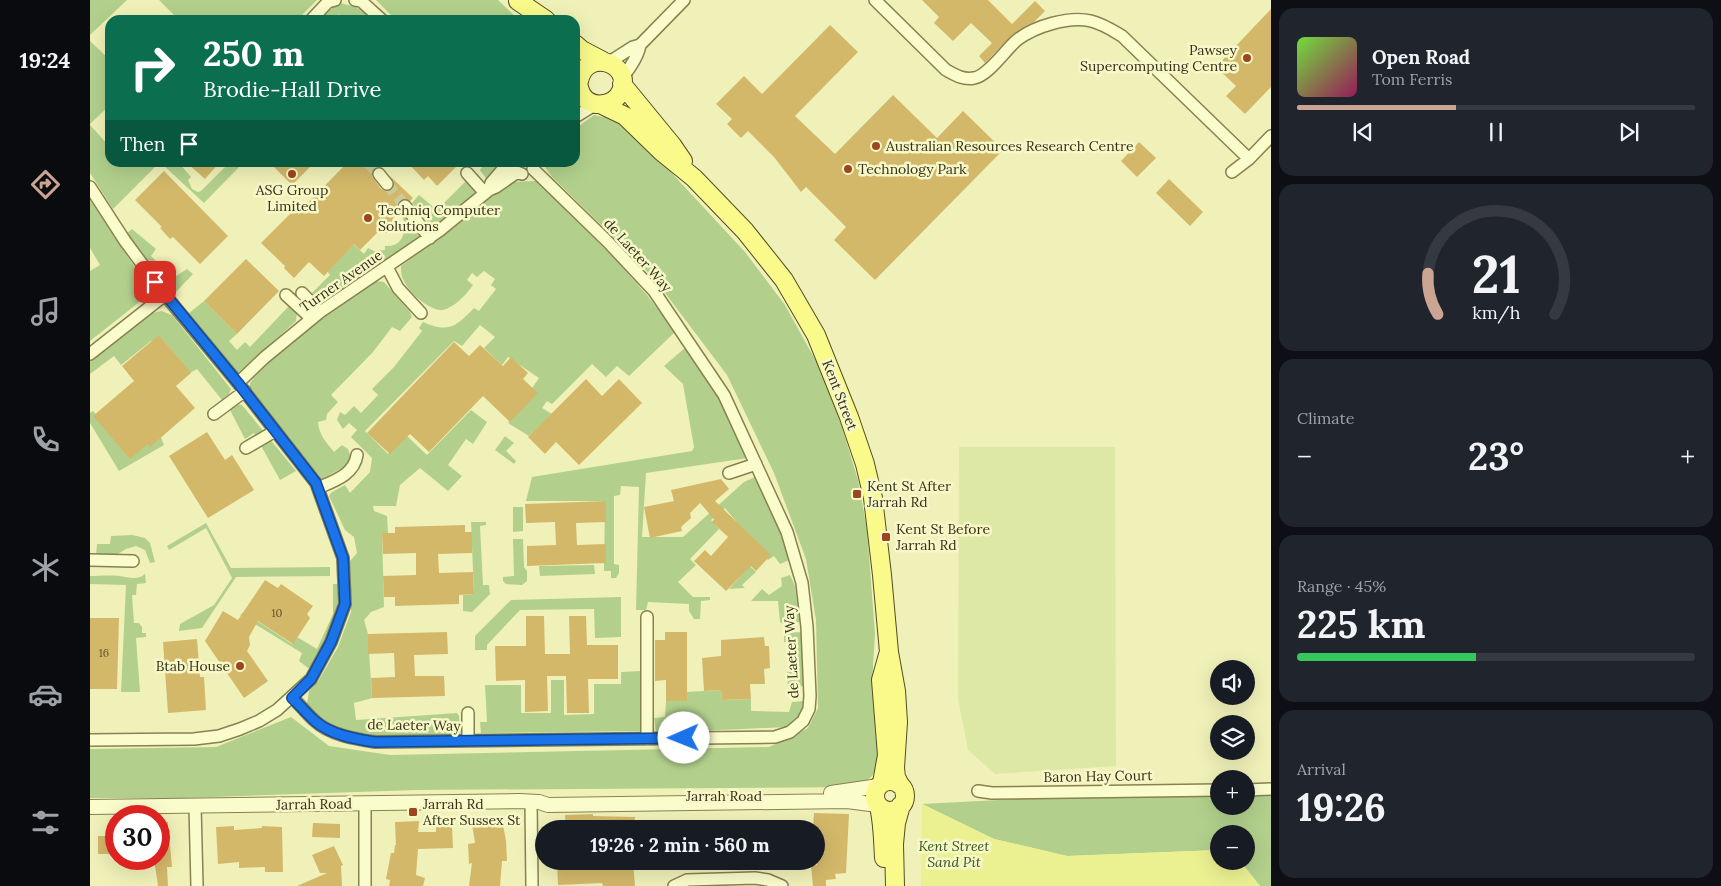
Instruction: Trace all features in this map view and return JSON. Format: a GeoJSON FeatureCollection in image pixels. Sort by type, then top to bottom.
{"type":"FeatureCollection","features":[{"type":"Feature","properties":{"kind":"main road"},"geometry":{"type":"LineString","coordinates":[[517,0],[530,15]]}},
{"type":"Feature","properties":{"kind":"main road"},"geometry":{"type":"LineString","coordinates":[[517,0],[539,15]]}},
{"type":"Feature","properties":{"kind":"main road"},"geometry":{"type":"LineString","coordinates":[[580,48],[617,68],[622,81],[621,91],[608,104],[599,104],[585,98],[580,89]]}},
{"type":"Feature","properties":{"kind":"main road"},"geometry":{"type":"LineString","coordinates":[[580,77],[587,66],[593,63],[606,62]]}},
{"type":"Feature","properties":{"kind":"main road","name":"Kent Street"},"geometry":{"type":"LineString","coordinates":[[622,81],[672,145],[694,178]]}},
{"type":"Feature","properties":{"kind":"main road","name":"Kent Street"},"geometry":{"type":"LineString","coordinates":[[599,104],[625,116],[662,152],[694,178],[745,231],[784,280],[816,335],[849,417],[865,464],[873,498],[889,652],[897,700],[898,722],[895,768],[896,777],[900,785]]}},
{"type":"Feature","properties":{"kind":"main road","name":"Kent Street"},"geometry":{"type":"LineString","coordinates":[[880,784],[887,755],[881,680],[889,652]]}},
{"type":"Feature","properties":{"kind":"main road"},"geometry":{"type":"LineString","coordinates":[[884,886],[882,834],[884,826],[875,796],[880,784],[892,781],[903,788],[904,797],[896,823],[894,844],[896,886]]}},
{"type":"Feature","properties":{"kind":"main road"},"geometry":{"type":"LineString","coordinates":[[878,805],[884,810],[890,811],[897,809],[901,805]]}},
{"type":"Feature","properties":{"kind":"street"},"geometry":{"type":"LineString","coordinates":[[316,15],[328,2],[335,0]]}},
{"type":"Feature","properties":{"kind":"street"},"geometry":{"type":"LineString","coordinates":[[354,0],[361,1],[376,15]]}},
{"type":"Feature","properties":{"kind":"street"},"geometry":{"type":"LineString","coordinates":[[606,62],[640,45],[684,0]]}},
{"type":"Feature","properties":{"kind":"street"},"geometry":{"type":"LineString","coordinates":[[875,0],[946,70],[958,78],[976,78],[991,67],[1018,39],[1040,28],[1061,21],[1089,20],[1106,26],[1122,36],[1249,159]]}},
{"type":"Feature","properties":{"kind":"street"},"geometry":{"type":"LineString","coordinates":[[622,81],[639,53],[640,45]]}},
{"type":"Feature","properties":{"kind":"street"},"geometry":{"type":"LineString","coordinates":[[580,114],[599,104]]}},
{"type":"Feature","properties":{"kind":"street"},"geometry":{"type":"LineString","coordinates":[[1232,172],[1249,159],[1271,136]]}},
{"type":"Feature","properties":{"kind":"street","name":"Turner Avenue"},"geometry":{"type":"LineString","coordinates":[[487,191],[491,183],[505,167]]}},
{"type":"Feature","properties":{"kind":"street"},"geometry":{"type":"LineString","coordinates":[[510,167],[516,172],[525,173],[533,167]]}},
{"type":"Feature","properties":{"kind":"street","name":"de Laeter Way"},"geometry":{"type":"LineString","coordinates":[[292,698],[316,722],[339,734],[375,742],[775,737],[790,732],[803,721],[808,710],[810,696],[807,627],[802,583],[787,532],[724,395],[654,292],[535,167]]}},
{"type":"Feature","properties":{"kind":"street","name":"Turner Avenue"},"geometry":{"type":"LineString","coordinates":[[214,414],[241,387],[264,358],[316,315],[430,238],[487,191],[496,187],[516,172]]}},
{"type":"Feature","properties":{"kind":"street"},"geometry":{"type":"LineString","coordinates":[[467,173],[487,191]]}},
{"type":"Feature","properties":{"kind":"street"},"geometry":{"type":"LineString","coordinates":[[379,174],[387,184]]}},
{"type":"Feature","properties":{"kind":"street"},"geometry":{"type":"LineString","coordinates":[[90,740],[194,739],[219,736],[259,721],[292,698],[311,679],[331,642],[345,604],[343,558],[316,483],[241,387],[165,295],[92,193]]}},
{"type":"Feature","properties":{"kind":"street"},"geometry":{"type":"LineString","coordinates":[[405,206],[430,238]]}},
{"type":"Feature","properties":{"kind":"street"},"geometry":{"type":"LineString","coordinates":[[387,267],[398,288],[421,312]]}},
{"type":"Feature","properties":{"kind":"street"},"geometry":{"type":"LineString","coordinates":[[302,293],[316,315]]}},
{"type":"Feature","properties":{"kind":"street"},"geometry":{"type":"LineString","coordinates":[[90,354],[165,295]]}},
{"type":"Feature","properties":{"kind":"street"},"geometry":{"type":"LineString","coordinates":[[286,295],[316,315]]}},
{"type":"Feature","properties":{"kind":"street"},"geometry":{"type":"LineString","coordinates":[[246,448],[276,431]]}},
{"type":"Feature","properties":{"kind":"street"},"geometry":{"type":"LineString","coordinates":[[318,488],[350,472],[356,464],[357,455]]}},
{"type":"Feature","properties":{"kind":"street"},"geometry":{"type":"LineString","coordinates":[[729,472],[756,464]]}},
{"type":"Feature","properties":{"kind":"street"},"geometry":{"type":"LineString","coordinates":[[90,560],[133,561]]}},
{"type":"Feature","properties":{"kind":"street"},"geometry":{"type":"LineString","coordinates":[[647,617],[648,739]]}},
{"type":"Feature","properties":{"kind":"street"},"geometry":{"type":"LineString","coordinates":[[468,713],[468,741]]}},
{"type":"Feature","properties":{"kind":"street","name":"Jarrah Road"},"geometry":{"type":"LineString","coordinates":[[535,802],[548,797],[809,795],[851,791],[880,784]]}},
{"type":"Feature","properties":{"kind":"street"},"geometry":{"type":"LineString","coordinates":[[1255,790],[1271,789]]}},
{"type":"Feature","properties":{"kind":"street","name":"Baron Hay Court"},"geometry":{"type":"LineString","coordinates":[[978,791],[992,793],[1210,790]]}},
{"type":"Feature","properties":{"kind":"street","name":"Jarrah Road"},"geometry":{"type":"LineString","coordinates":[[90,807],[535,802],[548,805],[847,801],[878,805]]}},
{"type":"Feature","properties":{"kind":"street"},"geometry":{"type":"LineString","coordinates":[[532,886],[535,802]]}},
{"type":"Feature","properties":{"kind":"street"},"geometry":{"type":"LineString","coordinates":[[365,804],[365,886]]}},
{"type":"Feature","properties":{"kind":"street"},"geometry":{"type":"LineString","coordinates":[[195,806],[197,886]]}},
{"type":"Feature","properties":{"kind":"street"},"geometry":{"type":"LineString","coordinates":[[674,886],[687,880],[754,878],[768,880],[782,886]]}},
{"type":"Feature","properties":{"kind":"shaded area"},"geometry":{"type":"Polygon","coordinates":[[[90,0],[127,0],[111,15],[105,15],[105,21],[90,35],[90,0]]]}},
{"type":"Feature","properties":{"kind":"shaded area"},"geometry":{"type":"Polygon","coordinates":[[[159,0],[317,0],[302,15],[174,15],[159,0]]]}},
{"type":"Feature","properties":{"kind":"shaded area"},"geometry":{"type":"Polygon","coordinates":[[[376,0],[498,0],[514,15],[391,15],[376,0]]]}},
{"type":"Feature","properties":{"kind":"shaded area"},"geometry":{"type":"Polygon","coordinates":[[[340,3],[356,7],[366,15],[324,15],[340,3]]]}},
{"type":"Feature","properties":{"kind":"shaded area"},"geometry":{"type":"Polygon","coordinates":[[[90,41],[105,55],[105,110],[90,124],[90,41]]]}},
{"type":"Feature","properties":{"kind":"shaded area"},"geometry":{"type":"Polygon","coordinates":[[[594,115],[614,119],[668,169],[745,252],[785,305],[817,363],[841,424],[858,480],[867,529],[875,634],[872,683],[879,752],[877,767],[872,776],[860,787],[417,790],[185,798],[90,798],[90,749],[216,747],[291,717],[329,746],[390,755],[769,747],[808,728],[818,708],[816,620],[806,559],[774,473],[727,375],[662,289],[638,261],[552,177],[545,167],[580,167],[580,125],[594,115]]]}},
{"type":"Feature","properties":{"kind":"shaded area"},"geometry":{"type":"Polygon","coordinates":[[[90,125],[105,142],[105,167],[155,167],[113,209],[90,173],[90,125]]]}},
{"type":"Feature","properties":{"kind":"shaded area"},"geometry":{"type":"Polygon","coordinates":[[[165,167],[182,167],[191,177],[188,180],[192,189],[198,192],[225,167],[239,167],[204,203],[165,167]]]}},
{"type":"Feature","properties":{"kind":"shaded area"},"geometry":{"type":"Polygon","coordinates":[[[482,167],[498,167],[487,180],[480,170],[482,167]]]}},
{"type":"Feature","properties":{"kind":"shaded area"},"geometry":{"type":"Polygon","coordinates":[[[467,180],[477,191],[476,194],[433,229],[412,203],[419,195],[437,210],[467,180]]]}},
{"type":"Feature","properties":{"kind":"shaded area"},"geometry":{"type":"Polygon","coordinates":[[[537,181],[615,259],[647,295],[675,332],[629,376],[617,366],[606,377],[592,364],[552,404],[547,401],[542,408],[552,414],[529,436],[508,423],[539,378],[508,357],[502,365],[484,348],[495,337],[480,325],[462,346],[454,341],[365,431],[388,454],[407,436],[427,455],[471,410],[487,422],[473,444],[466,439],[448,465],[462,476],[448,491],[420,468],[400,485],[396,506],[373,506],[374,511],[387,516],[388,533],[382,534],[384,607],[371,612],[364,620],[368,634],[372,698],[354,703],[356,720],[457,713],[461,735],[399,738],[378,737],[357,734],[338,728],[321,718],[307,704],[309,691],[319,680],[338,647],[351,612],[350,561],[357,553],[354,537],[345,530],[329,496],[332,492],[345,485],[350,493],[370,472],[372,458],[351,437],[357,430],[349,423],[343,429],[337,420],[340,412],[345,415],[354,406],[361,413],[378,395],[372,389],[394,367],[422,331],[419,328],[423,322],[439,327],[457,324],[474,308],[479,311],[496,289],[491,285],[495,279],[484,271],[477,277],[472,273],[467,280],[473,285],[464,296],[447,308],[438,310],[426,305],[410,290],[402,277],[401,266],[510,182],[537,181]]]}},
{"type":"Feature","properties":{"kind":"shaded area"},"geometry":{"type":"Polygon","coordinates":[[[90,200],[144,281],[142,300],[90,341],[90,271],[100,265],[90,248],[90,200]]]}},
{"type":"Feature","properties":{"kind":"shaded area"},"geometry":{"type":"Polygon","coordinates":[[[400,210],[419,235],[419,239],[416,242],[343,286],[321,302],[317,302],[309,296],[330,275],[326,270],[347,238],[364,254],[368,248],[374,251],[385,250],[385,246],[392,246],[397,243],[401,239],[404,229],[403,216],[400,210]]]}},
{"type":"Feature","properties":{"kind":"shaded area"},"geometry":{"type":"Polygon","coordinates":[[[132,229],[156,249],[151,256],[173,278],[187,269],[193,274],[173,295],[127,233],[132,229]]]}},
{"type":"Feature","properties":{"kind":"shaded area"},"geometry":{"type":"Polygon","coordinates":[[[376,281],[384,282],[410,312],[412,317],[400,331],[392,327],[373,352],[331,395],[338,402],[327,414],[326,420],[318,422],[320,431],[334,452],[342,445],[348,449],[351,457],[344,467],[322,479],[250,389],[250,383],[268,360],[316,323],[376,281]]]}},
{"type":"Feature","properties":{"kind":"shaded area"},"geometry":{"type":"Polygon","coordinates":[[[204,301],[237,334],[229,341],[237,350],[245,342],[250,347],[289,306],[297,313],[296,321],[237,374],[190,318],[189,313],[204,301]]]}},
{"type":"Feature","properties":{"kind":"shaded area"},"geometry":{"type":"Polygon","coordinates":[[[161,311],[172,315],[231,389],[229,394],[222,400],[197,369],[190,373],[164,341],[151,341],[121,365],[114,356],[90,374],[90,360],[149,314],[161,311]]]}},
{"type":"Feature","properties":{"kind":"shaded area"},"geometry":{"type":"Polygon","coordinates":[[[686,347],[718,394],[748,458],[646,473],[642,537],[683,537],[744,482],[755,477],[780,530],[789,560],[780,564],[774,556],[768,560],[725,508],[711,520],[719,529],[690,559],[696,565],[678,582],[693,597],[710,597],[710,600],[701,601],[700,619],[694,619],[689,611],[689,604],[648,602],[646,610],[636,610],[639,487],[621,486],[620,495],[614,496],[614,564],[619,565],[619,573],[616,578],[611,578],[611,571],[604,571],[605,501],[526,501],[532,477],[692,451],[694,447],[683,384],[664,366],[686,347]]]}},
{"type":"Feature","properties":{"kind":"shaded area"},"geometry":{"type":"Polygon","coordinates":[[[236,404],[242,405],[296,471],[280,480],[254,433],[245,439],[230,410],[236,404]]]}},
{"type":"Feature","properties":{"kind":"shaded area"},"geometry":{"type":"Polygon","coordinates":[[[93,411],[128,452],[158,430],[164,445],[119,471],[90,423],[90,413],[93,411]]]}},
{"type":"Feature","properties":{"kind":"shaded area"},"geometry":{"type":"Polygon","coordinates":[[[505,436],[514,443],[506,451],[516,461],[514,464],[495,450],[505,436]]]}},
{"type":"Feature","properties":{"kind":"shaded area"},"geometry":{"type":"Polygon","coordinates":[[[959,447],[1115,447],[1116,766],[995,774],[968,750],[958,699],[959,447]]]}},
{"type":"Feature","properties":{"kind":"shaded area"},"geometry":{"type":"Polygon","coordinates":[[[513,507],[523,507],[523,531],[513,532],[513,507]]]}},
{"type":"Feature","properties":{"kind":"shaded area"},"geometry":{"type":"Polygon","coordinates":[[[471,522],[486,522],[486,525],[480,526],[483,585],[489,585],[490,594],[472,612],[463,611],[463,595],[474,594],[471,522]]]}},
{"type":"Feature","properties":{"kind":"shaded area"},"geometry":{"type":"Polygon","coordinates":[[[206,523],[231,568],[330,567],[330,576],[236,577],[202,628],[179,631],[180,624],[214,605],[232,578],[206,528],[169,550],[167,546],[206,523]]]}},
{"type":"Feature","properties":{"kind":"shaded area"},"geometry":{"type":"Polygon","coordinates":[[[132,535],[145,538],[150,543],[155,562],[150,563],[145,550],[136,546],[126,549],[113,557],[96,556],[97,544],[110,544],[111,536],[132,535]]]}},
{"type":"Feature","properties":{"kind":"shaded area"},"geometry":{"type":"Polygon","coordinates":[[[513,539],[523,539],[524,567],[527,571],[527,581],[522,585],[506,584],[503,581],[503,577],[514,576],[513,539]]]}},
{"type":"Feature","properties":{"kind":"shaded area"},"geometry":{"type":"Polygon","coordinates":[[[594,565],[595,574],[540,576],[539,566],[594,565]]]}},
{"type":"Feature","properties":{"kind":"shaded area"},"geometry":{"type":"Polygon","coordinates":[[[750,566],[756,572],[742,585],[745,588],[729,589],[750,566]]]}},
{"type":"Feature","properties":{"kind":"shaded area"},"geometry":{"type":"Polygon","coordinates":[[[145,574],[146,583],[137,584],[136,595],[132,595],[134,623],[139,623],[142,627],[142,633],[146,633],[146,637],[136,638],[140,692],[121,692],[126,585],[90,584],[90,576],[135,578],[145,574]]]}},
{"type":"Feature","properties":{"kind":"shaded area"},"geometry":{"type":"Polygon","coordinates":[[[790,575],[795,586],[800,622],[783,624],[780,622],[778,601],[751,601],[762,589],[769,595],[782,586],[781,578],[790,575]]]}},
{"type":"Feature","properties":{"kind":"shaded area"},"geometry":{"type":"Polygon","coordinates":[[[333,584],[340,584],[339,606],[331,635],[318,659],[308,668],[299,661],[302,653],[240,615],[244,612],[292,644],[297,637],[317,649],[333,614],[333,584]]]}},
{"type":"Feature","properties":{"kind":"shaded area"},"geometry":{"type":"Polygon","coordinates":[[[621,597],[621,637],[595,638],[594,609],[520,610],[487,645],[487,650],[475,650],[475,636],[511,600],[621,597]]]}},
{"type":"Feature","properties":{"kind":"shaded area"},"geometry":{"type":"Polygon","coordinates":[[[802,632],[805,686],[788,687],[787,672],[797,671],[796,642],[784,642],[784,633],[802,632]]]}},
{"type":"Feature","properties":{"kind":"shaded area"},"geometry":{"type":"Polygon","coordinates":[[[641,671],[642,731],[481,733],[480,722],[487,722],[485,685],[521,685],[521,713],[551,713],[551,680],[564,680],[564,715],[594,714],[594,684],[621,684],[621,672],[641,671]]]}},
{"type":"Feature","properties":{"kind":"shaded area"},"geometry":{"type":"Polygon","coordinates":[[[721,690],[722,700],[751,699],[751,711],[789,712],[792,702],[804,701],[800,715],[787,727],[656,733],[654,718],[665,717],[666,701],[687,701],[687,692],[721,690]]]}},
{"type":"Feature","properties":{"kind":"shaded area"},"geometry":{"type":"Polygon","coordinates":[[[1188,790],[1210,791],[1210,815],[1255,815],[1255,794],[1271,795],[1271,886],[1260,886],[1247,870],[1255,870],[1255,825],[1210,825],[1210,850],[1067,856],[994,839],[922,804],[1188,790]]]}},
{"type":"Feature","properties":{"kind":"sand","name":"Kent Street Sand Pit"},"geometry":{"type":"Polygon","coordinates":[[[922,804],[994,839],[1067,856],[1210,850],[1210,870],[1247,870],[1260,886],[921,886],[922,804]]]}},
{"type":"Feature","properties":{"kind":"building"},"geometry":{"type":"Polygon","coordinates":[[[922,0],[988,0],[1012,24],[1035,1],[1045,11],[1034,22],[1012,35],[985,63],[979,56],[992,43],[971,23],[953,41],[934,23],[939,17],[922,0]]]}},
{"type":"Feature","properties":{"kind":"building","name":"Pawsey Supercomputing Centre"},"geometry":{"type":"Polygon","coordinates":[[[1271,9],[1271,87],[1245,114],[1226,96],[1236,86],[1216,67],[1271,9]]]}},
{"type":"Feature","properties":{"kind":"building","name":"Australian Resources Research Centre"},"geometry":{"type":"Polygon","coordinates":[[[830,25],[858,52],[795,116],[835,154],[893,95],[937,138],[963,111],[1003,150],[875,280],[834,240],[846,227],[806,187],[801,192],[774,157],[748,131],[741,138],[727,124],[732,119],[716,104],[744,76],[762,94],[830,25]]]}},
{"type":"Feature","properties":{"kind":"building"},"geometry":{"type":"Polygon","coordinates":[[[1139,142],[1156,158],[1137,177],[1121,161],[1139,142]]]}},
{"type":"Feature","properties":{"kind":"building"},"geometry":{"type":"Polygon","coordinates":[[[192,167],[216,167],[205,179],[192,167]]]}},
{"type":"Feature","properties":{"kind":"building","name":"ASG Group Limited"},"geometry":{"type":"Polygon","coordinates":[[[274,167],[310,167],[292,185],[274,167]]]}},
{"type":"Feature","properties":{"kind":"building"},"geometry":{"type":"Polygon","coordinates":[[[343,167],[381,167],[374,168],[372,176],[381,189],[388,191],[394,187],[394,182],[390,176],[413,198],[410,201],[403,199],[398,203],[400,211],[393,218],[394,227],[390,232],[379,231],[360,250],[354,244],[324,276],[309,262],[294,278],[284,268],[285,266],[261,243],[297,207],[300,211],[343,167]]]}},
{"type":"Feature","properties":{"kind":"building"},"geometry":{"type":"Polygon","coordinates":[[[412,167],[456,167],[437,186],[428,176],[424,180],[412,167]]]}},
{"type":"Feature","properties":{"kind":"building"},"geometry":{"type":"Polygon","coordinates":[[[164,171],[228,236],[200,264],[173,237],[170,239],[160,228],[162,227],[135,200],[164,171]]]}},
{"type":"Feature","properties":{"kind":"building"},"geometry":{"type":"Polygon","coordinates":[[[1169,179],[1203,212],[1190,226],[1156,193],[1169,179]]]}},
{"type":"Feature","properties":{"kind":"building"},"geometry":{"type":"Polygon","coordinates":[[[246,259],[279,291],[237,334],[204,301],[246,259]]]}},
{"type":"Feature","properties":{"kind":"building"},"geometry":{"type":"Polygon","coordinates":[[[159,335],[191,373],[176,386],[195,408],[150,447],[148,444],[130,459],[93,416],[134,381],[122,366],[159,335]]]}},
{"type":"Feature","properties":{"kind":"building"},"geometry":{"type":"Polygon","coordinates":[[[454,342],[469,356],[480,345],[503,366],[511,357],[528,373],[523,379],[538,393],[510,422],[483,396],[429,452],[410,434],[390,454],[367,433],[454,342]]]}},
{"type":"Feature","properties":{"kind":"building"},"geometry":{"type":"Polygon","coordinates":[[[586,379],[602,396],[619,379],[642,403],[579,465],[556,442],[545,454],[528,437],[586,379]]]}},
{"type":"Feature","properties":{"kind":"building"},"geometry":{"type":"Polygon","coordinates":[[[207,432],[225,460],[232,455],[254,490],[208,518],[169,456],[207,432]]]}},
{"type":"Feature","properties":{"kind":"building"},"geometry":{"type":"Polygon","coordinates":[[[721,479],[729,489],[715,501],[771,555],[756,571],[751,566],[726,591],[694,561],[705,550],[711,556],[728,537],[712,522],[714,519],[700,503],[690,513],[691,518],[681,527],[682,531],[650,538],[644,507],[674,501],[671,490],[721,479]]]}},
{"type":"Feature","properties":{"kind":"building"},"geometry":{"type":"Polygon","coordinates":[[[606,501],[606,522],[576,523],[577,545],[606,544],[606,563],[527,566],[527,546],[556,545],[555,522],[526,523],[525,504],[606,501]]]}},
{"type":"Feature","properties":{"kind":"building"},"geometry":{"type":"Polygon","coordinates":[[[465,525],[465,532],[472,532],[472,553],[438,554],[439,573],[473,572],[474,594],[459,595],[459,604],[395,606],[395,597],[384,597],[383,576],[416,575],[416,553],[383,554],[382,533],[395,533],[395,527],[465,525]]]}},
{"type":"Feature","properties":{"kind":"building"},"geometry":{"type":"Polygon","coordinates":[[[265,580],[278,588],[281,584],[313,606],[307,614],[310,618],[293,644],[258,621],[249,637],[250,645],[247,651],[268,681],[244,698],[205,641],[223,611],[238,620],[265,580]]]}},
{"type":"Feature","properties":{"kind":"building"},"geometry":{"type":"Polygon","coordinates":[[[526,616],[544,616],[545,654],[570,654],[569,616],[586,616],[587,645],[618,645],[618,679],[588,679],[589,713],[567,713],[566,676],[547,676],[548,711],[525,712],[525,680],[496,681],[495,646],[526,646],[526,616]]]}},
{"type":"Feature","properties":{"kind":"building"},"geometry":{"type":"Polygon","coordinates":[[[90,618],[119,618],[117,689],[90,689],[90,618]]]}},
{"type":"Feature","properties":{"kind":"building"},"geometry":{"type":"Polygon","coordinates":[[[447,632],[448,654],[414,655],[415,676],[444,676],[445,696],[372,698],[371,678],[395,677],[394,653],[368,654],[368,634],[447,632]]]}},
{"type":"Feature","properties":{"kind":"building"},"geometry":{"type":"Polygon","coordinates":[[[665,632],[687,632],[687,701],[666,701],[666,680],[655,681],[655,640],[665,640],[665,632]]]}},
{"type":"Feature","properties":{"kind":"building"},"geometry":{"type":"Polygon","coordinates":[[[764,637],[765,646],[769,646],[770,668],[764,669],[765,684],[750,684],[751,699],[722,700],[721,690],[704,691],[702,658],[721,656],[721,640],[764,637]]]}},
{"type":"Feature","properties":{"kind":"building"},"geometry":{"type":"Polygon","coordinates":[[[197,639],[200,677],[204,677],[206,710],[168,713],[163,642],[197,639]]]}},
{"type":"Feature","properties":{"kind":"building"},"geometry":{"type":"Polygon","coordinates":[[[814,813],[849,814],[846,873],[835,874],[836,879],[826,880],[826,886],[813,886],[811,870],[825,870],[825,820],[814,820],[814,813]]]}},
{"type":"Feature","properties":{"kind":"building"},"geometry":{"type":"Polygon","coordinates":[[[593,814],[593,816],[635,817],[635,820],[565,820],[565,815],[593,814]]]}},
{"type":"Feature","properties":{"kind":"building"},"geometry":{"type":"Polygon","coordinates":[[[502,819],[507,861],[502,861],[500,886],[469,886],[472,863],[469,864],[468,844],[475,843],[472,824],[502,819]]]}},
{"type":"Feature","properties":{"kind":"building"},"geometry":{"type":"Polygon","coordinates":[[[419,821],[418,832],[436,832],[436,827],[452,826],[453,848],[418,849],[416,875],[425,878],[423,886],[389,886],[390,880],[386,879],[391,853],[394,853],[396,845],[395,822],[419,821]]]}},
{"type":"Feature","properties":{"kind":"building"},"geometry":{"type":"Polygon","coordinates":[[[313,823],[340,824],[340,838],[312,837],[313,823]]]}},
{"type":"Feature","properties":{"kind":"building"},"geometry":{"type":"Polygon","coordinates":[[[234,826],[234,830],[262,828],[262,826],[282,827],[283,872],[265,872],[265,867],[239,868],[239,862],[218,864],[216,827],[234,826]]]}},
{"type":"Feature","properties":{"kind":"building"},"geometry":{"type":"Polygon","coordinates":[[[98,836],[105,836],[105,854],[98,854],[98,836]]]}},
{"type":"Feature","properties":{"kind":"building"},"geometry":{"type":"Polygon","coordinates":[[[170,845],[172,867],[170,867],[170,845]]]}},
{"type":"Feature","properties":{"kind":"building"},"geometry":{"type":"Polygon","coordinates":[[[334,846],[343,865],[341,866],[342,886],[297,886],[327,873],[320,873],[312,855],[334,846]]]}},
{"type":"Feature","properties":{"kind":"building"},"geometry":{"type":"Polygon","coordinates":[[[156,870],[167,870],[168,886],[158,886],[156,870]]]}},
{"type":"Feature","properties":{"kind":"building"},"geometry":{"type":"Polygon","coordinates":[[[557,870],[634,870],[635,886],[603,886],[602,883],[558,885],[557,870]]]}},
{"type":"Feature","properties":{"kind":"tunnel"},"geometry":{"type":"LineString","coordinates":[[372,167],[379,174]]}},
{"type":"Feature","properties":{"kind":"tunnel"},"geometry":{"type":"LineString","coordinates":[[387,184],[405,206]]}},
{"type":"Feature","properties":{"kind":"place","name":"Pawsey Supercomputing Centre"},"geometry":{"type":"Point","coordinates":[1247,58]}},
{"type":"Feature","properties":{"kind":"place","name":"Australian Resources Research Centre"},"geometry":{"type":"Point","coordinates":[876,146]}},
{"type":"Feature","properties":{"kind":"place","name":"Technology Park"},"geometry":{"type":"Point","coordinates":[848,169]}},
{"type":"Feature","properties":{"kind":"place","name":"ASG Group Limited"},"geometry":{"type":"Point","coordinates":[292,174]}},
{"type":"Feature","properties":{"kind":"place","name":"Techniq Computer Solutions"},"geometry":{"type":"Point","coordinates":[368,218]}},
{"type":"Feature","properties":{"kind":"place","name":"Kent St After Jarrah Rd"},"geometry":{"type":"Point","coordinates":[857,494]}},
{"type":"Feature","properties":{"kind":"place","name":"Kent St Before Jarrah Rd"},"geometry":{"type":"Point","coordinates":[886,537]}},
{"type":"Feature","properties":{"kind":"place","name":"Btab House"},"geometry":{"type":"Point","coordinates":[240,666]}},
{"type":"Feature","properties":{"kind":"place","name":"Jarrah Rd After Sussex St"},"geometry":{"type":"Point","coordinates":[413,812]}},
{"type":"Feature","properties":{"kind":"route"},"geometry":{"type":"LineString","coordinates":[[155,282],[238,383],[316,483],[343,558],[345,604],[331,642],[311,679],[292,698],[316,722],[339,734],[375,742],[684,738]]}}]}
